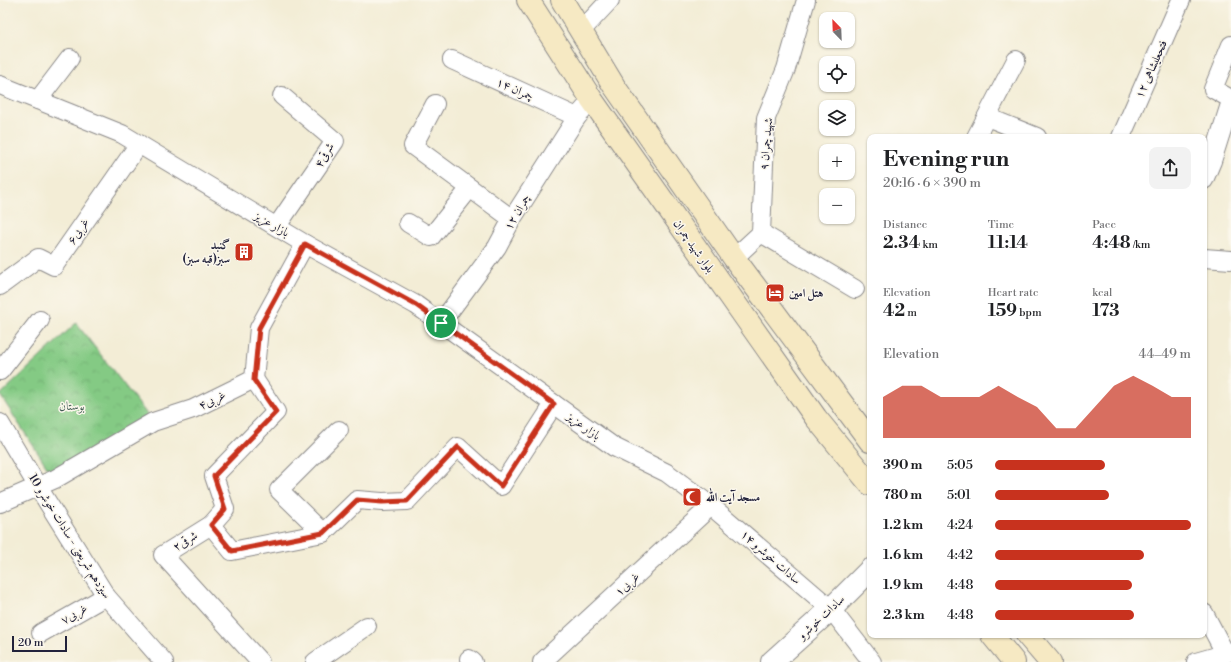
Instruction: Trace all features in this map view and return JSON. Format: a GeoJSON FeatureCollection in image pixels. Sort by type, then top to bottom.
{"type":"FeatureCollection","features":[{"type":"Feature","properties":{"kind":"main road","name":"بلوار شهید چمران"},"geometry":{"type":"LineString","coordinates":[[528,0],[592,100],[816,418],[867,480]]}},
{"type":"Feature","properties":{"kind":"main road"},"geometry":{"type":"LineString","coordinates":[[562,0],[614,86],[734,258],[867,432]]}},
{"type":"Feature","properties":{"kind":"main road"},"geometry":{"type":"LineString","coordinates":[[592,100],[614,86]]}},
{"type":"Feature","properties":{"kind":"main road"},"geometry":{"type":"LineString","coordinates":[[994,638],[1014,662]]}},
{"type":"Feature","properties":{"kind":"main road"},"geometry":{"type":"LineString","coordinates":[[1030,638],[1050,662]]}},
{"type":"Feature","properties":{"kind":"street"},"geometry":{"type":"LineString","coordinates":[[581,31],[610,0]]}},
{"type":"Feature","properties":{"kind":"street","name":"شهید چمران ۹"},"geometry":{"type":"LineString","coordinates":[[761,233],[766,118],[786,69],[806,0]]}},
{"type":"Feature","properties":{"kind":"street","name":"فتحعلیشاهی ۱۲"},"geometry":{"type":"LineString","coordinates":[[1122,134],[1181,0]]}},
{"type":"Feature","properties":{"kind":"street"},"geometry":{"type":"LineString","coordinates":[[1207,172],[1231,100],[1213,89],[1231,45]]}},
{"type":"Feature","properties":{"kind":"street"},"geometry":{"type":"LineString","coordinates":[[38,100],[70,58]]}},
{"type":"Feature","properties":{"kind":"street","name":"چمران ۱۴"},"geometry":{"type":"LineString","coordinates":[[452,60],[577,117]]}},
{"type":"Feature","properties":{"kind":"street"},"geometry":{"type":"LineString","coordinates":[[978,134],[1016,60]]}},
{"type":"Feature","properties":{"kind":"street","name":"بازار عزیز"},"geometry":{"type":"LineString","coordinates":[[0,85],[122,134],[305,244],[416,305],[614,447],[667,473],[711,506]]}},
{"type":"Feature","properties":{"kind":"street","name":"شرقی۴"},"geometry":{"type":"LineString","coordinates":[[277,226],[335,141],[282,96]]}},
{"type":"Feature","properties":{"kind":"street","name":"چمران ۱۲"},"geometry":{"type":"LineString","coordinates":[[441,323],[497,247],[512,219],[577,117],[592,100]]}},
{"type":"Feature","properties":{"kind":"street"},"geometry":{"type":"LineString","coordinates":[[436,104],[413,146],[512,219]]}},
{"type":"Feature","properties":{"kind":"street"},"geometry":{"type":"LineString","coordinates":[[987,117],[1030,134]]}},
{"type":"Feature","properties":{"kind":"street","name":"غربی۶"},"geometry":{"type":"LineString","coordinates":[[0,286],[38,258],[54,266],[139,144]]}},
{"type":"Feature","properties":{"kind":"street"},"geometry":{"type":"LineString","coordinates":[[408,223],[431,237],[470,188]]}},
{"type":"Feature","properties":{"kind":"street"},"geometry":{"type":"LineString","coordinates":[[734,258],[761,233],[855,289]]}},
{"type":"Feature","properties":{"kind":"street"},"geometry":{"type":"LineString","coordinates":[[211,525],[225,509],[214,476],[276,412],[254,380],[259,328],[305,244]]}},
{"type":"Feature","properties":{"kind":"street"},"geometry":{"type":"LineString","coordinates":[[1207,258],[1231,260]]}},
{"type":"Feature","properties":{"kind":"street"},"geometry":{"type":"LineString","coordinates":[[0,371],[40,320]]}},
{"type":"Feature","properties":{"kind":"street","name":"غربی۴"},"geometry":{"type":"LineString","coordinates":[[0,503],[55,479],[153,422],[193,409],[254,380]]}},
{"type":"Feature","properties":{"kind":"street"},"geometry":{"type":"LineString","coordinates":[[339,430],[279,490],[323,533],[357,500],[382,502],[407,501],[458,447],[501,486],[554,404]]}},
{"type":"Feature","properties":{"kind":"street","name":"سیزدهم شریعتی - سادات خوشرو 10"},"geometry":{"type":"LineString","coordinates":[[0,423],[106,596],[164,662]]}},
{"type":"Feature","properties":{"kind":"street","name":"سادات خوشرو ۱۴"},"geometry":{"type":"LineString","coordinates":[[711,506],[831,609],[872,662]]}},
{"type":"Feature","properties":{"kind":"street","name":"غربی۱"},"geometry":{"type":"LineString","coordinates":[[542,662],[711,506]]}},
{"type":"Feature","properties":{"kind":"street","name":"شرقی۲"},"geometry":{"type":"LineString","coordinates":[[260,662],[163,555],[211,525],[232,551],[323,533]]}},
{"type":"Feature","properties":{"kind":"street","name":"سادات خوشرو"},"geometry":{"type":"LineString","coordinates":[[772,662],[831,609],[867,573]]}},
{"type":"Feature","properties":{"kind":"street","name":"غربی۷"},"geometry":{"type":"LineString","coordinates":[[41,633],[106,596]]}},
{"type":"Feature","properties":{"kind":"street"},"geometry":{"type":"LineString","coordinates":[[1196,662],[1228,652],[1207,618]]}},
{"type":"Feature","properties":{"kind":"street"},"geometry":{"type":"LineString","coordinates":[[315,662],[367,626]]}},
{"type":"Feature","properties":{"kind":"green space","name":"بوستان"},"geometry":{"type":"Polygon","coordinates":[[[76,323],[153,422],[55,479],[0,395],[76,323]]]}},
{"type":"Feature","properties":{"kind":"place","name":"گنبد سبز(قبه سبز)"},"geometry":{"type":"Point","coordinates":[244,252]}},
{"type":"Feature","properties":{"kind":"place","name":"هتل امین"},"geometry":{"type":"Point","coordinates":[775,293]}},
{"type":"Feature","properties":{"kind":"place","name":"مسجد آیت الله"},"geometry":{"type":"Point","coordinates":[692,497]}},
{"type":"Feature","properties":{"kind":"route"},"geometry":{"type":"LineString","coordinates":[[305,244],[416,305],[441,323],[554,404],[501,486],[458,447],[407,501],[382,502],[357,500],[323,533],[232,551],[211,525],[225,509],[214,476],[276,412],[254,380],[259,328],[305,244]]}}]}
